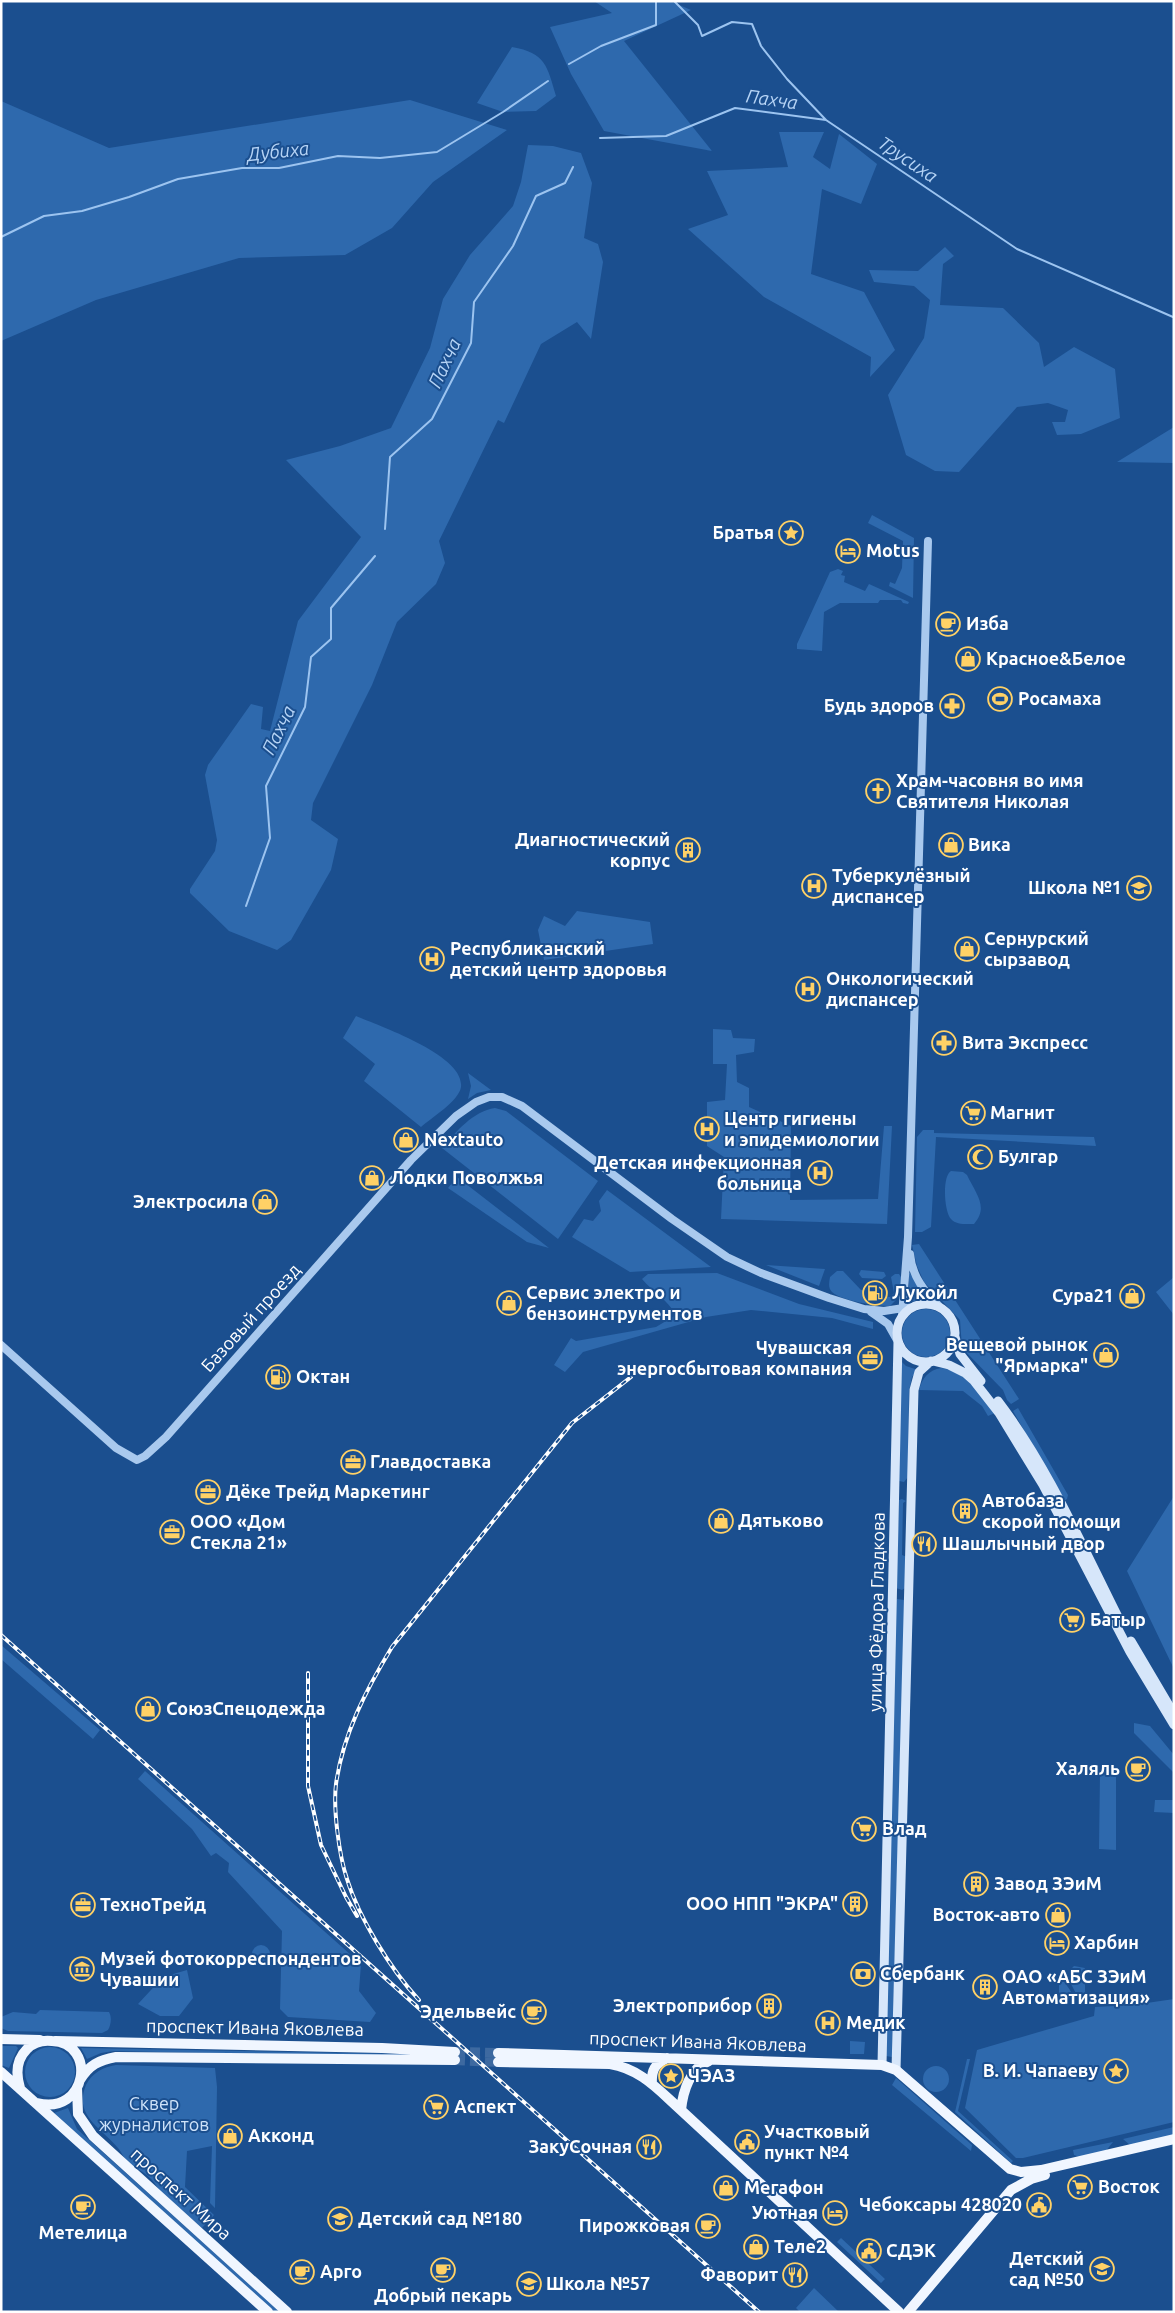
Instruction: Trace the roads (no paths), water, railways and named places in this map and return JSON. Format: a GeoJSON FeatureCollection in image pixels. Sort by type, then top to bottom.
{"type":"FeatureCollection","features":[{"type":"Feature","properties":{"kind":"main road"},"geometry":{"type":"LineString","coordinates":[[1174,1714],[1104,1596],[1021,1446],[990,1400],[965,1373],[949,1365],[912,1359],[904,1352],[898,1341],[898,1328],[905,1311],[928,1304],[940,1307],[952,1319],[960,1354],[966,1364],[999,1403],[1048,1479],[1104,1596],[1150,1689],[1174,1725]]}},
{"type":"Feature","properties":{"kind":"main road"},"geometry":{"type":"LineString","coordinates":[[932,1361],[944,1356],[955,1337]]}},
{"type":"Feature","properties":{"kind":"main road","name":"улица Фёдора Гладкова"},"geometry":{"type":"LineString","coordinates":[[882,2065],[898,1341]]}},
{"type":"Feature","properties":{"kind":"main road","name":"улица Фёдора Гладкова"},"geometry":{"type":"LineString","coordinates":[[896,2070],[914,1390],[919,1372],[932,1361]]}},
{"type":"Feature","properties":{"kind":"main road"},"geometry":{"type":"LineString","coordinates":[[896,1489],[911,1489]]}},
{"type":"Feature","properties":{"kind":"main road"},"geometry":{"type":"LineString","coordinates":[[893,1594],[909,1594]]}},
{"type":"Feature","properties":{"kind":"main road"},"geometry":{"type":"LineString","coordinates":[[887,1882],[901,1882]]}},
{"type":"Feature","properties":{"kind":"main road"},"geometry":{"type":"LineString","coordinates":[[1,2039],[55,2041],[69,2046],[79,2058],[81,2065],[78,2084],[68,2099],[54,2105],[36,2103],[1,2072]]}},
{"type":"Feature","properties":{"kind":"main road"},"geometry":{"type":"LineString","coordinates":[[20,2088],[18,2072],[21,2058],[30,2046],[44,2040]]}},
{"type":"Feature","properties":{"kind":"main road","name":"проспект Ивана Яковлева"},"geometry":{"type":"LineString","coordinates":[[55,2041],[382,2048],[455,2056],[116,2057],[90,2066],[78,2084]]}},
{"type":"Feature","properties":{"kind":"main road","name":"проспект Ивана Яковлева"},"geometry":{"type":"LineString","coordinates":[[896,2070],[882,2065],[710,2061],[667,2058],[498,2057],[610,2064],[633,2071],[652,2084],[899,2312]]}},
{"type":"Feature","properties":{"kind":"main road"},"geometry":{"type":"LineString","coordinates":[[652,2084],[652,2074],[655,2066],[667,2058]]}},
{"type":"Feature","properties":{"kind":"main road"},"geometry":{"type":"LineString","coordinates":[[680,2110],[691,2077],[699,2066],[710,2061]]}},
{"type":"Feature","properties":{"kind":"main road"},"geometry":{"type":"LineString","coordinates":[[896,2070],[1010,2169],[1021,2172],[1033,2171],[1174,2139]]}},
{"type":"Feature","properties":{"kind":"main road","name":"проспект Мира"},"geometry":{"type":"LineString","coordinates":[[78,2084],[78,2114],[93,2136],[287,2312]]}},
{"type":"Feature","properties":{"kind":"main road","name":"проспект Мира"},"geometry":{"type":"LineString","coordinates":[[36,2103],[268,2312]]}},
{"type":"Feature","properties":{"kind":"main road"},"geometry":{"type":"LineString","coordinates":[[908,2312],[1011,2190],[1037,2177],[1174,2145]]}},
{"type":"Feature","properties":{"kind":"main road"},"geometry":{"type":"LineString","coordinates":[[1010,2169],[1014,2179],[1011,2190]]}},
{"type":"Feature","properties":{"kind":"street"},"geometry":{"type":"LineString","coordinates":[[864,1309],[884,1312],[905,1311],[928,541]]}},
{"type":"Feature","properties":{"kind":"street","name":"Базовый проезд"},"geometry":{"type":"LineString","coordinates":[[1,1345],[116,1448],[137,1460],[145,1456],[166,1437],[411,1160],[456,1116],[476,1102],[489,1097],[502,1098],[522,1106],[678,1223],[727,1257],[761,1273],[864,1309]]}},
{"type":"Feature","properties":{"kind":"street"},"geometry":{"type":"LineString","coordinates":[[908,1237],[913,1270],[919,1283],[940,1307]]}},
{"type":"Feature","properties":{"kind":"street"},"geometry":{"type":"LineString","coordinates":[[864,1309],[888,1324],[898,1341]]}},
{"type":"Feature","properties":{"kind":"waterway","name":"Дубиха"},"geometry":{"type":"LineString","coordinates":[[569,64],[601,46],[656,25],[656,1]]}},
{"type":"Feature","properties":{"kind":"waterway","name":"Трусиха"},"geometry":{"type":"LineString","coordinates":[[674,1],[698,25],[702,36],[732,22],[752,24],[761,46],[787,79],[826,120],[1017,249],[1173,317]]}},
{"type":"Feature","properties":{"kind":"waterway","name":"Дубиха"},"geometry":{"type":"LineString","coordinates":[[1,237],[44,216],[82,211],[129,197],[178,179],[242,168],[279,168],[338,156],[380,158],[437,152],[503,112],[548,81]]}},
{"type":"Feature","properties":{"kind":"waterway","name":"Пахча"},"geometry":{"type":"LineString","coordinates":[[600,138],[666,136],[735,108],[826,120]]}},
{"type":"Feature","properties":{"kind":"waterway","name":"Пахча"},"geometry":{"type":"LineString","coordinates":[[385,529],[390,457],[432,419],[471,343],[474,302],[513,246],[536,196],[565,183],[573,167]]}},
{"type":"Feature","properties":{"kind":"waterway","name":"Пахча"},"geometry":{"type":"LineString","coordinates":[[246,906],[270,838],[266,786],[305,707],[311,657],[331,639],[331,608],[375,556]]}},
{"type":"Feature","properties":{"kind":"tunnel"},"geometry":{"type":"LineString","coordinates":[[455,2052],[498,2053]]}},
{"type":"Feature","properties":{"kind":"tunnel"},"geometry":{"type":"LineString","coordinates":[[455,2060],[498,2062]]}},
{"type":"Feature","properties":{"kind":"railway"},"geometry":{"type":"LineString","coordinates":[[419,2000],[387,1959],[368,1927],[352,1894],[341,1858],[337,1832],[335,1794],[339,1766],[350,1730],[373,1680],[392,1647],[572,1423],[631,1377]]}},
{"type":"Feature","properties":{"kind":"railway"},"geometry":{"type":"LineString","coordinates":[[1,1635],[759,2312]]}},
{"type":"Feature","properties":{"kind":"railway"},"geometry":{"type":"LineString","coordinates":[[308,1673],[308,1786],[321,1845],[357,1916]]}},
{"type":"Feature","properties":{"kind":"place","name":"Братья"},"geometry":{"type":"Point","coordinates":[791,533]}},
{"type":"Feature","properties":{"kind":"place","name":"Motus"},"geometry":{"type":"Point","coordinates":[848,551]}},
{"type":"Feature","properties":{"kind":"place","name":"Изба"},"geometry":{"type":"Point","coordinates":[948,624]}},
{"type":"Feature","properties":{"kind":"place","name":"Красное&Белое"},"geometry":{"type":"Point","coordinates":[968,659]}},
{"type":"Feature","properties":{"kind":"place","name":"Росамаха"},"geometry":{"type":"Point","coordinates":[1000,699]}},
{"type":"Feature","properties":{"kind":"place","name":"Будь здоров"},"geometry":{"type":"Point","coordinates":[952,706]}},
{"type":"Feature","properties":{"kind":"place","name":"Храм-часовня во имя Святителя Николая"},"geometry":{"type":"Point","coordinates":[878,791]}},
{"type":"Feature","properties":{"kind":"place","name":"Вика"},"geometry":{"type":"Point","coordinates":[951,845]}},
{"type":"Feature","properties":{"kind":"place","name":"Диагностический корпус"},"geometry":{"type":"Point","coordinates":[688,850]}},
{"type":"Feature","properties":{"kind":"place","name":"Туберкулёзный диспансер"},"geometry":{"type":"Point","coordinates":[814,886]}},
{"type":"Feature","properties":{"kind":"place","name":"Школа №1"},"geometry":{"type":"Point","coordinates":[1139,888]}},
{"type":"Feature","properties":{"kind":"place","name":"Сернурский сырзавод"},"geometry":{"type":"Point","coordinates":[967,949]}},
{"type":"Feature","properties":{"kind":"place","name":"Республиканский детский центр здоровья"},"geometry":{"type":"Point","coordinates":[432,959]}},
{"type":"Feature","properties":{"kind":"place","name":"Онкологический диспансер"},"geometry":{"type":"Point","coordinates":[808,989]}},
{"type":"Feature","properties":{"kind":"place","name":"Вита Экспресс"},"geometry":{"type":"Point","coordinates":[944,1043]}},
{"type":"Feature","properties":{"kind":"place","name":"Магнит"},"geometry":{"type":"Point","coordinates":[973,1113]}},
{"type":"Feature","properties":{"kind":"place","name":"Центр гигиены и эпидемиологии"},"geometry":{"type":"Point","coordinates":[707,1129]}},
{"type":"Feature","properties":{"kind":"place","name":"Nextauto"},"geometry":{"type":"Point","coordinates":[406,1140]}},
{"type":"Feature","properties":{"kind":"place","name":"Булгар"},"geometry":{"type":"Point","coordinates":[980,1157]}},
{"type":"Feature","properties":{"kind":"place","name":"Детская инфекционная больница"},"geometry":{"type":"Point","coordinates":[820,1173]}},
{"type":"Feature","properties":{"kind":"place","name":"Лодки Поволжья"},"geometry":{"type":"Point","coordinates":[372,1178]}},
{"type":"Feature","properties":{"kind":"place","name":"Электросила"},"geometry":{"type":"Point","coordinates":[265,1202]}},
{"type":"Feature","properties":{"kind":"place","name":"Лукойл"},"geometry":{"type":"Point","coordinates":[875,1293]}},
{"type":"Feature","properties":{"kind":"place","name":"Сура21"},"geometry":{"type":"Point","coordinates":[1132,1296]}},
{"type":"Feature","properties":{"kind":"place","name":"Сервис электро и бензоинструментов"},"geometry":{"type":"Point","coordinates":[509,1303]}},
{"type":"Feature","properties":{"kind":"place","name":"Вещевой рынок \"Ярмарка\""},"geometry":{"type":"Point","coordinates":[1106,1355]}},
{"type":"Feature","properties":{"kind":"place","name":"Чувашская энергосбытовая компания"},"geometry":{"type":"Point","coordinates":[870,1358]}},
{"type":"Feature","properties":{"kind":"place","name":"Октан"},"geometry":{"type":"Point","coordinates":[278,1377]}},
{"type":"Feature","properties":{"kind":"place","name":"Главдоставка"},"geometry":{"type":"Point","coordinates":[353,1462]}},
{"type":"Feature","properties":{"kind":"place","name":"Дёке Трейд Маркетинг"},"geometry":{"type":"Point","coordinates":[208,1492]}},
{"type":"Feature","properties":{"kind":"place","name":"Автобаза скорой помощи"},"geometry":{"type":"Point","coordinates":[965,1511]}},
{"type":"Feature","properties":{"kind":"place","name":"Дятьково"},"geometry":{"type":"Point","coordinates":[721,1521]}},
{"type":"Feature","properties":{"kind":"place","name":"ООО «Дом Стекла 21»"},"geometry":{"type":"Point","coordinates":[172,1532]}},
{"type":"Feature","properties":{"kind":"place","name":"Шашлычный двор"},"geometry":{"type":"Point","coordinates":[924,1544]}},
{"type":"Feature","properties":{"kind":"place","name":"Батыр"},"geometry":{"type":"Point","coordinates":[1072,1620]}},
{"type":"Feature","properties":{"kind":"place","name":"СоюзСпецодежда"},"geometry":{"type":"Point","coordinates":[148,1709]}},
{"type":"Feature","properties":{"kind":"place","name":"Халяль"},"geometry":{"type":"Point","coordinates":[1138,1769]}},
{"type":"Feature","properties":{"kind":"place","name":"Влад"},"geometry":{"type":"Point","coordinates":[864,1829]}},
{"type":"Feature","properties":{"kind":"place","name":"Завод ЗЭиМ"},"geometry":{"type":"Point","coordinates":[976,1884]}},
{"type":"Feature","properties":{"kind":"place","name":"ООО НПП \"ЭКРА\""},"geometry":{"type":"Point","coordinates":[855,1904]}},
{"type":"Feature","properties":{"kind":"place","name":"ТехноТрейд"},"geometry":{"type":"Point","coordinates":[83,1905]}},
{"type":"Feature","properties":{"kind":"place","name":"Восток-авто"},"geometry":{"type":"Point","coordinates":[1058,1915]}},
{"type":"Feature","properties":{"kind":"place","name":"Харбин"},"geometry":{"type":"Point","coordinates":[1057,1943]}},
{"type":"Feature","properties":{"kind":"place","name":"Музей фотокорреспондентов Чувашии"},"geometry":{"type":"Point","coordinates":[82,1969]}},
{"type":"Feature","properties":{"kind":"place","name":"Сбербанк"},"geometry":{"type":"Point","coordinates":[863,1974]}},
{"type":"Feature","properties":{"kind":"place","name":"ОАО «АБС ЗЭиМ Автоматизация»"},"geometry":{"type":"Point","coordinates":[985,1987]}},
{"type":"Feature","properties":{"kind":"place","name":"Электроприбор"},"geometry":{"type":"Point","coordinates":[769,2006]}},
{"type":"Feature","properties":{"kind":"place","name":"Эдельвейс"},"geometry":{"type":"Point","coordinates":[534,2012]}},
{"type":"Feature","properties":{"kind":"place","name":"Медик"},"geometry":{"type":"Point","coordinates":[828,2023]}},
{"type":"Feature","properties":{"kind":"place","name":"В. И. Чапаеву"},"geometry":{"type":"Point","coordinates":[1116,2071]}},
{"type":"Feature","properties":{"kind":"place","name":"ЧЭАЗ"},"geometry":{"type":"Point","coordinates":[671,2076]}},
{"type":"Feature","properties":{"kind":"place","name":"Аспект"},"geometry":{"type":"Point","coordinates":[436,2107]}},
{"type":"Feature","properties":{"kind":"place","name":"Акконд"},"geometry":{"type":"Point","coordinates":[230,2136]}},
{"type":"Feature","properties":{"kind":"place","name":"Участковый пункт №4"},"geometry":{"type":"Point","coordinates":[747,2142]}},
{"type":"Feature","properties":{"kind":"place","name":"ЗакуСочная"},"geometry":{"type":"Point","coordinates":[649,2147]}},
{"type":"Feature","properties":{"kind":"place","name":"Восток"},"geometry":{"type":"Point","coordinates":[1080,2187]}},
{"type":"Feature","properties":{"kind":"place","name":"Мегафон"},"geometry":{"type":"Point","coordinates":[726,2188]}},
{"type":"Feature","properties":{"kind":"place","name":"Чебоксары 428020"},"geometry":{"type":"Point","coordinates":[1039,2205]}},
{"type":"Feature","properties":{"kind":"place","name":"Метелица"},"geometry":{"type":"Point","coordinates":[83,2207]}},
{"type":"Feature","properties":{"kind":"place","name":"Уютная"},"geometry":{"type":"Point","coordinates":[835,2213]}},
{"type":"Feature","properties":{"kind":"place","name":"Детский сад №180"},"geometry":{"type":"Point","coordinates":[340,2219]}},
{"type":"Feature","properties":{"kind":"place","name":"Пирожковая"},"geometry":{"type":"Point","coordinates":[708,2226]}},
{"type":"Feature","properties":{"kind":"place","name":"Теле2"},"geometry":{"type":"Point","coordinates":[756,2247]}},
{"type":"Feature","properties":{"kind":"place","name":"СДЭК"},"geometry":{"type":"Point","coordinates":[869,2251]}},
{"type":"Feature","properties":{"kind":"place","name":"Детский сад №50"},"geometry":{"type":"Point","coordinates":[1102,2269]}},
{"type":"Feature","properties":{"kind":"place","name":"Добрый пекарь"},"geometry":{"type":"Point","coordinates":[443,2270]}},
{"type":"Feature","properties":{"kind":"place","name":"Арго"},"geometry":{"type":"Point","coordinates":[302,2272]}},
{"type":"Feature","properties":{"kind":"place","name":"Фаворит"},"geometry":{"type":"Point","coordinates":[795,2275]}},
{"type":"Feature","properties":{"kind":"place","name":"Школа №57"},"geometry":{"type":"Point","coordinates":[529,2284]}},
{"type":"Feature","properties":{"kind":"park label","name":"Сквер журналистов"},"geometry":{"type":"Point","coordinates":[154,2114]}}]}
